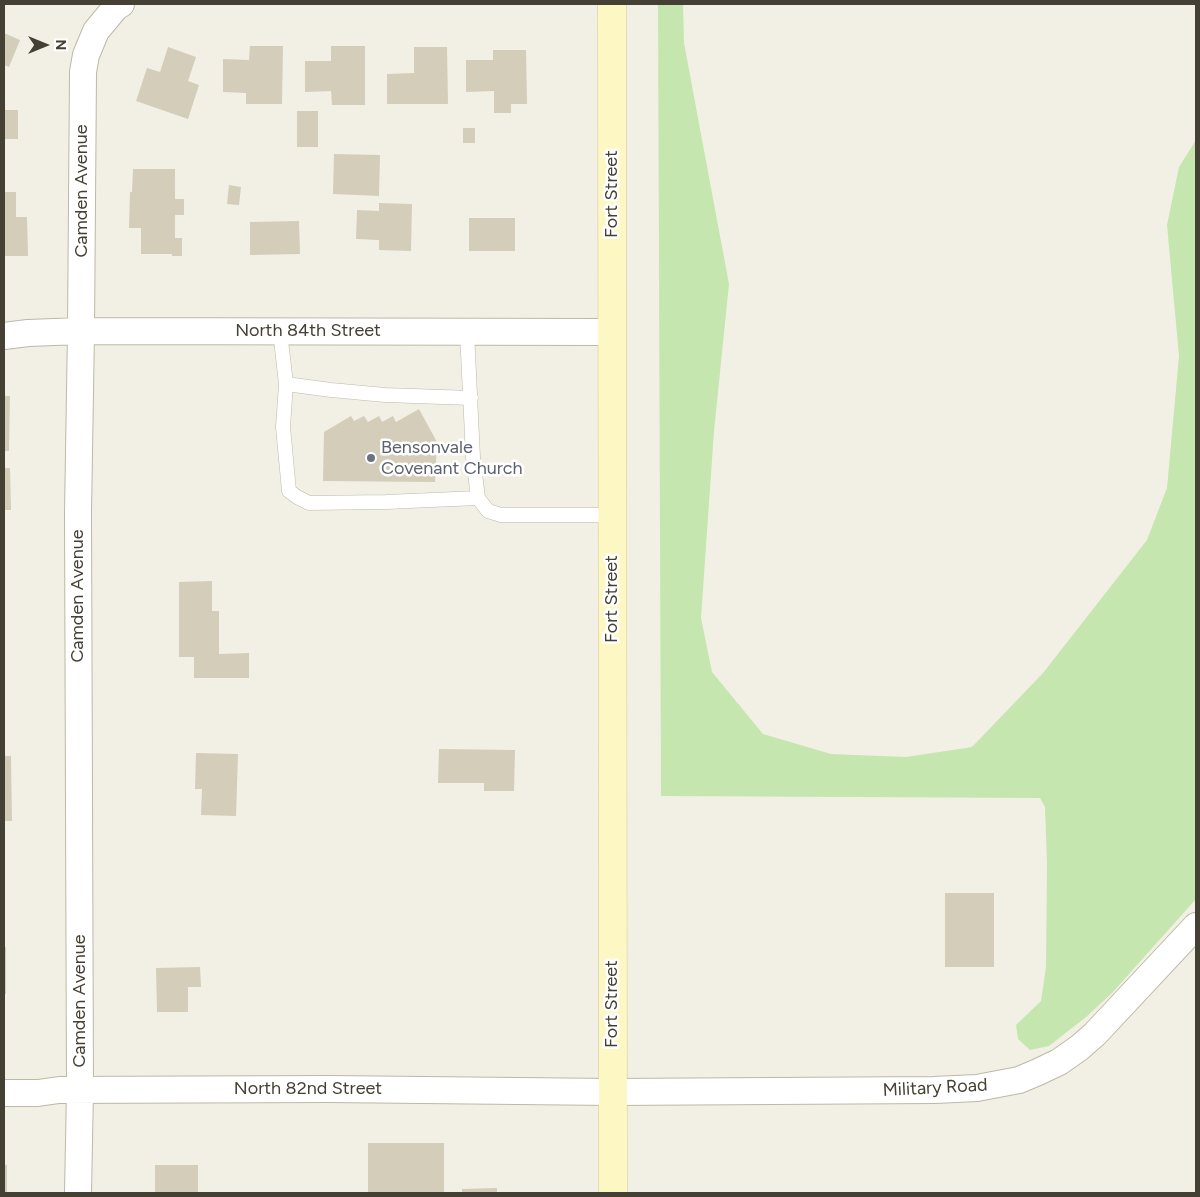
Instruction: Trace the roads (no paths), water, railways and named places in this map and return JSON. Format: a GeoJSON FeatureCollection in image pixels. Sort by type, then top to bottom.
{"type":"FeatureCollection","features":[{"type":"Feature","properties":{"kind":"main road","name":"Fort Street"},"geometry":{"type":"LineString","coordinates":[[612,4],[613,1193]]}},
{"type":"Feature","properties":{"kind":"street","name":"Camden Avenue"},"geometry":{"type":"LineString","coordinates":[[78,1193],[80,1090],[78,513],[83,72],[86,54],[96,31],[118,5]]}},
{"type":"Feature","properties":{"kind":"street","name":"North 84th Street"},"geometry":{"type":"LineString","coordinates":[[4,336],[81,331],[612,332]]}},
{"type":"Feature","properties":{"kind":"street","name":"Military Road"},"geometry":{"type":"LineString","coordinates":[[612,1092],[947,1090],[976,1088],[1019,1080],[1059,1062],[1079,1048],[1095,1034],[1196,926]]}},
{"type":"Feature","properties":{"kind":"street","name":"North 82nd Street"},"geometry":{"type":"LineString","coordinates":[[4,1093],[38,1093],[59,1090],[339,1089],[612,1092]]}},
{"type":"Feature","properties":{"kind":"lane"},"geometry":{"type":"LineString","coordinates":[[280,331],[286,384],[282,427],[289,491],[309,503],[478,498]]}},
{"type":"Feature","properties":{"kind":"lane"},"geometry":{"type":"LineString","coordinates":[[467,332],[473,457],[478,498],[488,511],[501,516],[612,516]]}},
{"type":"Feature","properties":{"kind":"lane"},"geometry":{"type":"LineString","coordinates":[[286,384],[385,395],[471,398]]}},
{"type":"Feature","properties":{"kind":"place","name":"Bensonvale Covenant Church"},"geometry":{"type":"Point","coordinates":[371,458]}}]}
